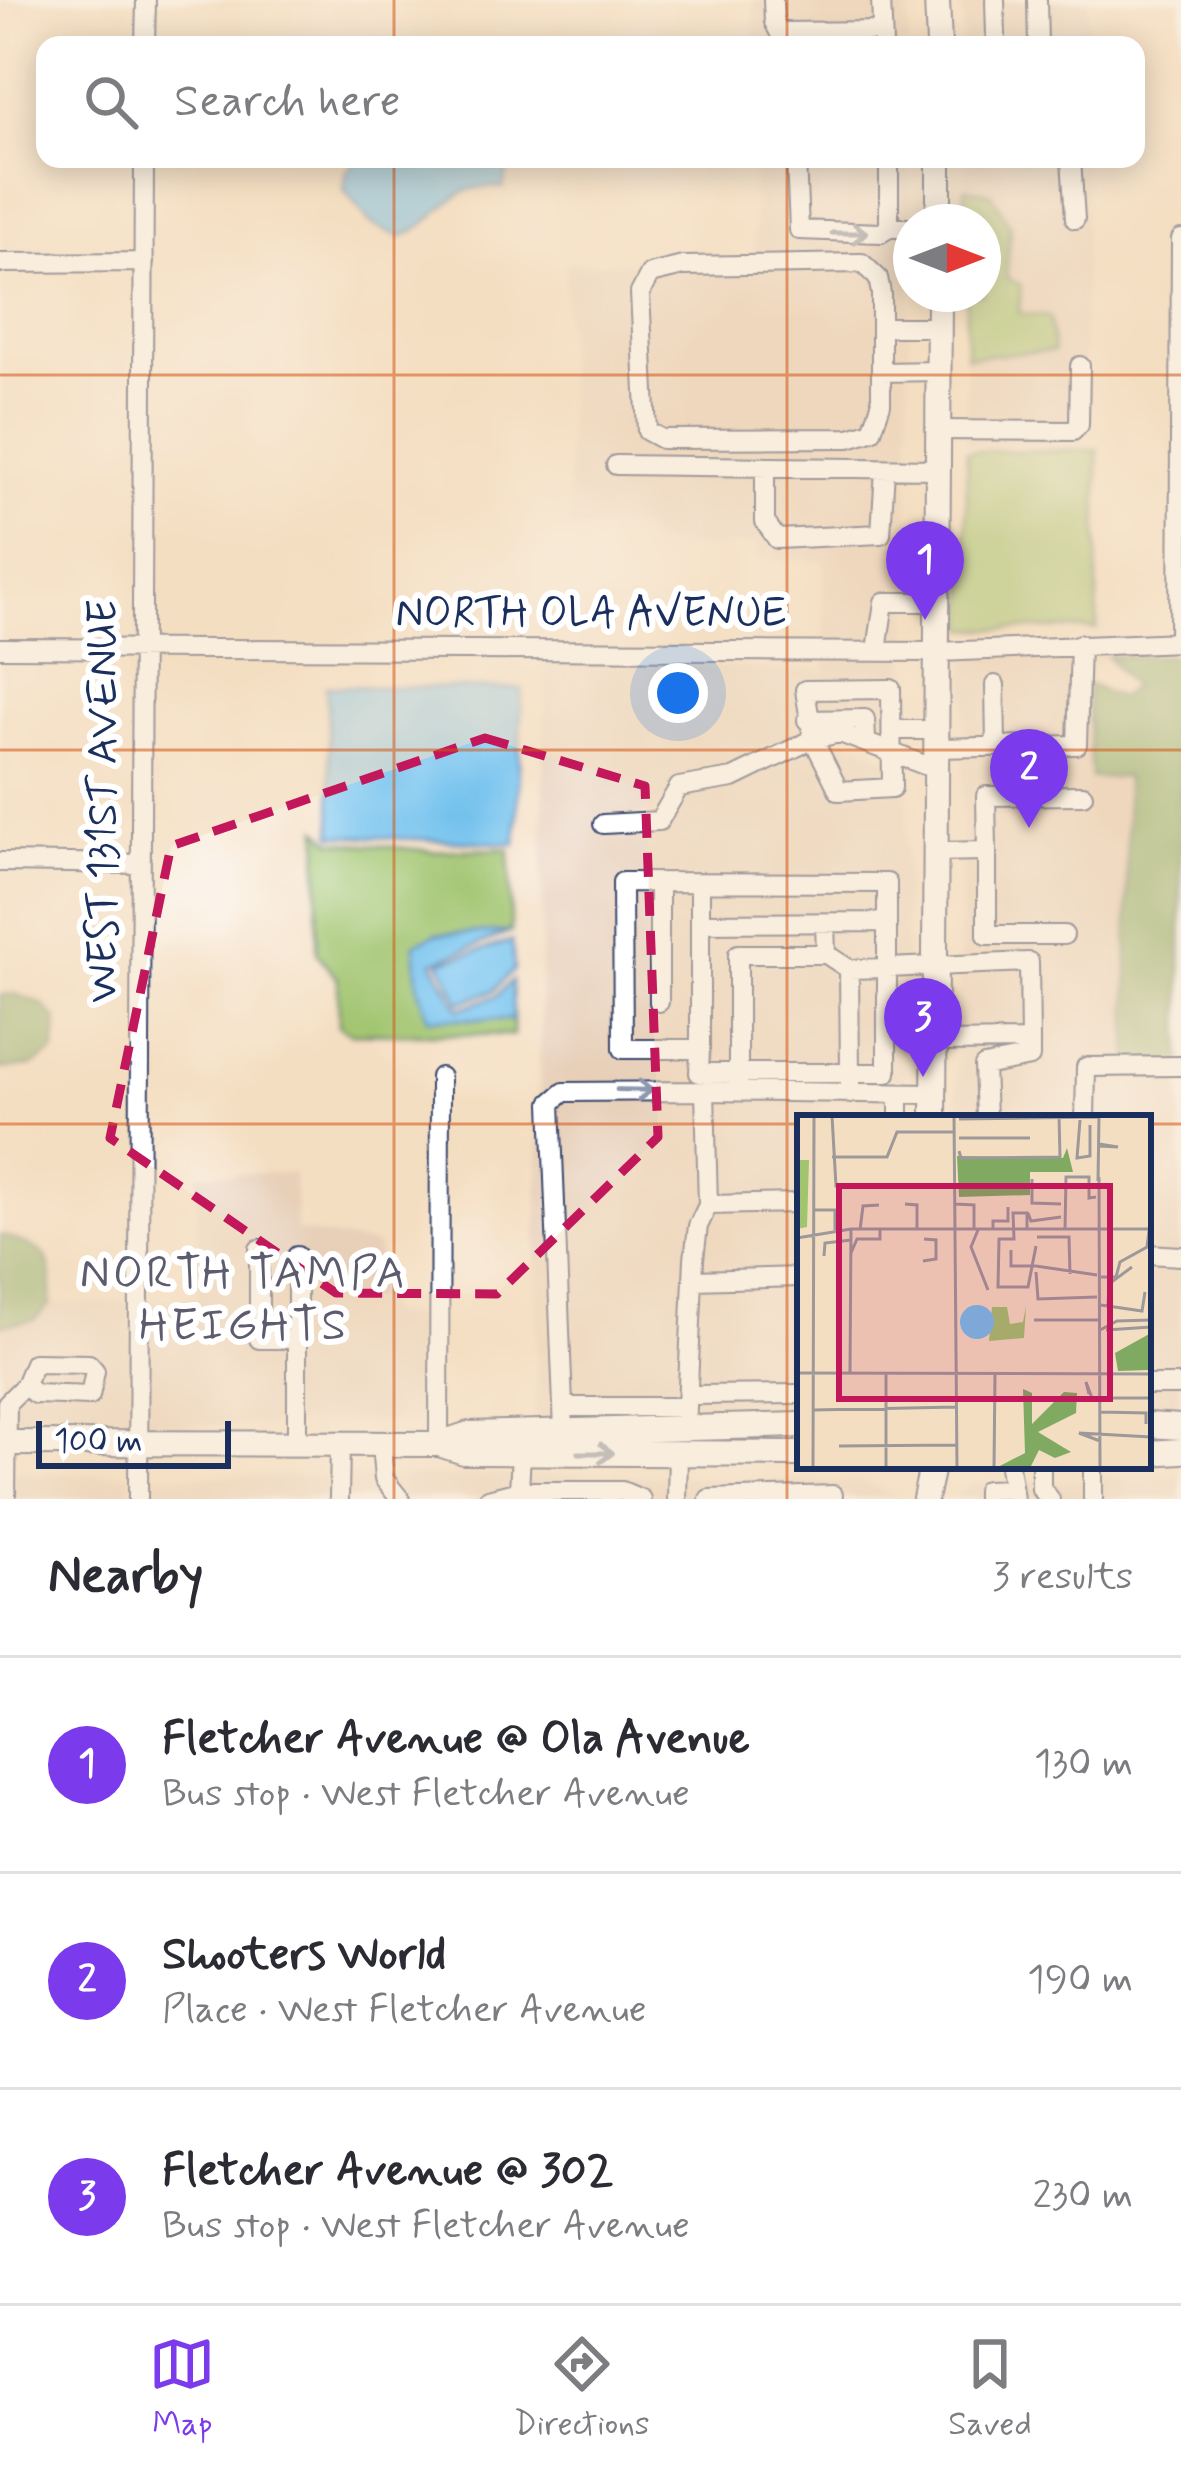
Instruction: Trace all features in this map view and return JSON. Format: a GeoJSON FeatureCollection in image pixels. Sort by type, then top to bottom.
{"type":"FeatureCollection","features":[{"type":"Feature","properties":{"kind":"main road"},"geometry":{"type":"LineString","coordinates":[[938,0],[939,36]]}},
{"type":"Feature","properties":{"kind":"main road"},"geometry":{"type":"LineString","coordinates":[[939,168],[939,204]]}},
{"type":"Feature","properties":{"kind":"main road"},"geometry":{"type":"LineString","coordinates":[[934,1106],[939,312]]}},
{"type":"Feature","properties":{"kind":"main road"},"geometry":{"type":"LineString","coordinates":[[439,1444],[469,1434],[564,1419],[687,1410],[797,1425]]}},
{"type":"Feature","properties":{"kind":"main road"},"geometry":{"type":"LineString","coordinates":[[1151,1424],[1181,1427]]}},
{"type":"Feature","properties":{"kind":"main road"},"geometry":{"type":"LineString","coordinates":[[3,1443],[439,1444],[464,1452],[797,1454]]}},
{"type":"Feature","properties":{"kind":"main road"},"geometry":{"type":"LineString","coordinates":[[1151,1453],[1181,1451]]}},
{"type":"Feature","properties":{"kind":"main road"},"geometry":{"type":"LineString","coordinates":[[925,1499],[933,1469]]}},
{"type":"Feature","properties":{"kind":"main road"},"geometry":{"type":"LineString","coordinates":[[935,1469],[940,1499]]}},
{"type":"Feature","properties":{"kind":"street"},"geometry":{"type":"LineString","coordinates":[[145,36],[146,0]]}},
{"type":"Feature","properties":{"kind":"street"},"geometry":{"type":"LineString","coordinates":[[773,0],[782,36]]}},
{"type":"Feature","properties":{"kind":"street"},"geometry":{"type":"LineString","coordinates":[[881,0],[882,36]]}},
{"type":"Feature","properties":{"kind":"street"},"geometry":{"type":"LineString","coordinates":[[995,0],[996,36]]}},
{"type":"Feature","properties":{"kind":"street"},"geometry":{"type":"LineString","coordinates":[[1037,0],[1038,36]]}},
{"type":"Feature","properties":{"kind":"street","name":"WEST 131ST AVENUE"},"geometry":{"type":"LineString","coordinates":[[138,1499],[145,168]]}},
{"type":"Feature","properties":{"kind":"street"},"geometry":{"type":"LineString","coordinates":[[797,168],[800,230],[881,233],[893,228]]}},
{"type":"Feature","properties":{"kind":"street"},"geometry":{"type":"LineString","coordinates":[[889,168],[889,228]]}},
{"type":"Feature","properties":{"kind":"street"},"geometry":{"type":"LineString","coordinates":[[1072,168],[1075,218]]}},
{"type":"Feature","properties":{"kind":"street"},"geometry":{"type":"LineString","coordinates":[[1180,642],[1181,239]]}},
{"type":"Feature","properties":{"kind":"street"},"geometry":{"type":"LineString","coordinates":[[852,261],[868,266],[878,278],[881,372],[877,425],[858,437],[656,438],[643,423],[640,287],[650,274],[675,267],[852,261]]}},
{"type":"Feature","properties":{"kind":"street"},"geometry":{"type":"LineString","coordinates":[[0,263],[144,262]]}},
{"type":"Feature","properties":{"kind":"street"},"geometry":{"type":"LineString","coordinates":[[881,327],[939,327]]}},
{"type":"Feature","properties":{"kind":"street"},"geometry":{"type":"LineString","coordinates":[[938,430],[1073,431],[1079,425],[1080,366]]}},
{"type":"Feature","properties":{"kind":"street"},"geometry":{"type":"LineString","coordinates":[[881,372],[939,371]]}},
{"type":"Feature","properties":{"kind":"street"},"geometry":{"type":"LineString","coordinates":[[616,465],[938,469]]}},
{"type":"Feature","properties":{"kind":"street"},"geometry":{"type":"LineString","coordinates":[[765,467],[765,522],[777,538],[871,537],[885,527],[886,469]]}},
{"type":"Feature","properties":{"kind":"street"},"geometry":{"type":"LineString","coordinates":[[877,650],[884,602],[938,602]]}},
{"type":"Feature","properties":{"kind":"street","name":"NORTH OLA AVENUE"},"geometry":{"type":"LineString","coordinates":[[0,648],[938,652],[1180,642]]}},
{"type":"Feature","properties":{"kind":"street"},"geometry":{"type":"LineString","coordinates":[[603,824],[659,821],[679,787],[733,778],[810,730],[866,729],[936,749],[1078,745],[1080,644]]}},
{"type":"Feature","properties":{"kind":"street"},"geometry":{"type":"LineString","coordinates":[[839,650],[843,689]]}},
{"type":"Feature","properties":{"kind":"street"},"geometry":{"type":"LineString","coordinates":[[995,685],[995,746]]}},
{"type":"Feature","properties":{"kind":"street"},"geometry":{"type":"LineString","coordinates":[[891,688],[892,788],[839,791],[810,730],[805,689],[843,689],[891,688]]}},
{"type":"Feature","properties":{"kind":"street"},"geometry":{"type":"LineString","coordinates":[[866,729],[936,749]]}},
{"type":"Feature","properties":{"kind":"street"},"geometry":{"type":"LineString","coordinates":[[1064,935],[987,934],[986,796],[1083,795]]}},
{"type":"Feature","properties":{"kind":"street"},"geometry":{"type":"LineString","coordinates":[[935,852],[987,851]]}},
{"type":"Feature","properties":{"kind":"street"},"geometry":{"type":"LineString","coordinates":[[0,862],[140,863]]}},
{"type":"Feature","properties":{"kind":"street"},"geometry":{"type":"LineString","coordinates":[[700,1049],[623,1048],[622,882],[887,884],[887,1073],[850,1083]]}},
{"type":"Feature","properties":{"kind":"street"},"geometry":{"type":"LineString","coordinates":[[659,883],[659,1002]]}},
{"type":"Feature","properties":{"kind":"street"},"geometry":{"type":"LineString","coordinates":[[700,883],[699,1073],[739,1082],[850,1083],[934,1106]]}},
{"type":"Feature","properties":{"kind":"street"},"geometry":{"type":"LineString","coordinates":[[700,923],[887,922]]}},
{"type":"Feature","properties":{"kind":"street"},"geometry":{"type":"LineString","coordinates":[[825,923],[826,954]]}},
{"type":"Feature","properties":{"kind":"street"},"geometry":{"type":"LineString","coordinates":[[700,954],[826,954],[849,969],[1029,962],[1030,1057],[984,1066],[986,1115]]}},
{"type":"Feature","properties":{"kind":"street"},"geometry":{"type":"LineString","coordinates":[[738,954],[739,1082]]}},
{"type":"Feature","properties":{"kind":"street"},"geometry":{"type":"LineString","coordinates":[[849,969],[850,1083]]}},
{"type":"Feature","properties":{"kind":"street"},"geometry":{"type":"LineString","coordinates":[[934,1042],[1030,1041]]}},
{"type":"Feature","properties":{"kind":"street"},"geometry":{"type":"LineString","coordinates":[[1085,1115],[1085,1067],[1181,1066]]}},
{"type":"Feature","properties":{"kind":"street"},"geometry":{"type":"LineString","coordinates":[[439,1444],[440,1077]]}},
{"type":"Feature","properties":{"kind":"street"},"geometry":{"type":"LineString","coordinates":[[564,1419],[562,1261],[549,1136],[551,1103],[564,1092],[705,1091],[739,1082]]}},
{"type":"Feature","properties":{"kind":"street"},"geometry":{"type":"LineString","coordinates":[[705,1091],[708,1205],[698,1226],[687,1410],[797,1394]]}},
{"type":"Feature","properties":{"kind":"street"},"geometry":{"type":"LineString","coordinates":[[899,1094],[899,1115]]}},
{"type":"Feature","properties":{"kind":"street"},"geometry":{"type":"LineString","coordinates":[[708,1205],[797,1203]]}},
{"type":"Feature","properties":{"kind":"street"},"geometry":{"type":"LineString","coordinates":[[260,1249],[259,1340],[297,1340]]}},
{"type":"Feature","properties":{"kind":"street"},"geometry":{"type":"LineString","coordinates":[[1151,1254],[1181,1256]]}},
{"type":"Feature","properties":{"kind":"street"},"geometry":{"type":"LineString","coordinates":[[297,1256],[297,1444]]}},
{"type":"Feature","properties":{"kind":"street"},"geometry":{"type":"LineString","coordinates":[[693,1280],[797,1277]]}},
{"type":"Feature","properties":{"kind":"street"},"geometry":{"type":"LineString","coordinates":[[6,1499],[7,1403],[26,1385]]}},
{"type":"Feature","properties":{"kind":"street"},"geometry":{"type":"LineString","coordinates":[[339,1499],[340,1444]]}},
{"type":"Feature","properties":{"kind":"street"},"geometry":{"type":"LineString","coordinates":[[381,1444],[385,1489],[400,1499]]}},
{"type":"Feature","properties":{"kind":"street"},"geometry":{"type":"LineString","coordinates":[[519,1491],[521,1453]]}},
{"type":"Feature","properties":{"kind":"street"},"geometry":{"type":"LineString","coordinates":[[677,1499],[678,1453]]}},
{"type":"Feature","properties":{"kind":"street"},"geometry":{"type":"LineString","coordinates":[[1040,1469],[1041,1489],[1050,1499]]}},
{"type":"Feature","properties":{"kind":"street"},"geometry":{"type":"LineString","coordinates":[[488,1499],[519,1491],[622,1491],[641,1499]]}},
{"type":"Feature","properties":{"kind":"street"},"geometry":{"type":"LineString","coordinates":[[709,1499],[833,1496]]}},
{"type":"Feature","properties":{"kind":"highlighted area"},"geometry":{"type":"Polygon","coordinates":[[[485,738],[645,786],[658,1137],[497,1294],[336,1293],[110,1138],[171,846],[485,738]]]}},
{"type":"Feature","properties":{"kind":"shaded area"},"geometry":{"type":"Polygon","coordinates":[[[754,0],[908,0],[909,36],[754,36],[754,0]]]}},
{"type":"Feature","properties":{"kind":"shaded area"},"geometry":{"type":"Polygon","coordinates":[[[962,0],[1088,0],[1088,36],[963,36],[962,0]]]}},
{"type":"Feature","properties":{"kind":"shaded area"},"geometry":{"type":"Polygon","coordinates":[[[752,168],[910,168],[910,204],[893,204],[893,312],[909,312],[908,644],[825,643],[824,560],[757,560],[756,544],[671,548],[646,539],[642,528],[569,528],[565,263],[756,266],[752,168]]]}},
{"type":"Feature","properties":{"kind":"shaded area"},"geometry":{"type":"Polygon","coordinates":[[[965,168],[1086,168],[1082,442],[966,444],[966,356],[1053,351],[1018,313],[1006,278],[1010,226],[991,193],[965,188],[965,168]]]}},
{"type":"Feature","properties":{"kind":"shaded area"},"geometry":{"type":"Polygon","coordinates":[[[1097,650],[1107,656],[1093,663],[1088,684],[1091,778],[1126,777],[1129,1057],[1181,1064],[1181,1420],[1151,1418],[1151,1115],[956,1115],[966,656],[1097,650]]]}},
{"type":"Feature","properties":{"kind":"shaded area"},"geometry":{"type":"Polygon","coordinates":[[[825,657],[907,658],[907,749],[842,726],[731,772],[678,781],[654,814],[595,818],[597,831],[659,828],[684,793],[840,739],[907,764],[905,1115],[797,1115],[797,1418],[535,1421],[545,660],[825,671],[825,657]]]}},
{"type":"Feature","properties":{"kind":"shaded area"},"geometry":{"type":"Polygon","coordinates":[[[294,1173],[297,1231],[377,1245],[388,1314],[431,1317],[431,1421],[146,1426],[146,1301],[197,1299],[197,1174],[294,1173]]]}},
{"type":"Feature","properties":{"kind":"shaded area"},"geometry":{"type":"Polygon","coordinates":[[[131,1302],[130,1426],[0,1428],[0,1325],[34,1320],[50,1304],[131,1302]]]}},
{"type":"Feature","properties":{"kind":"shaded area"},"geometry":{"type":"Polygon","coordinates":[[[14,1473],[130,1475],[130,1499],[14,1499],[14,1473]]]}},
{"type":"Feature","properties":{"kind":"shaded area"},"geometry":{"type":"Polygon","coordinates":[[[146,1476],[661,1476],[863,1482],[902,1499],[145,1499],[146,1476]]]}},
{"type":"Feature","properties":{"kind":"shaded area"},"geometry":{"type":"Polygon","coordinates":[[[1181,1476],[1181,1499],[953,1499],[973,1483],[1181,1476]]]}},
{"type":"Feature","properties":{"kind":"green space"},"geometry":{"type":"Polygon","coordinates":[[[965,188],[991,193],[997,204],[965,204],[965,188]]]}},
{"type":"Feature","properties":{"kind":"green space"},"geometry":{"type":"Polygon","coordinates":[[[1001,210],[1010,226],[1006,278],[1021,285],[1019,313],[1049,317],[1054,351],[966,356],[966,312],[1001,312],[1001,210]]]}},
{"type":"Feature","properties":{"kind":"green space"},"geometry":{"type":"Polygon","coordinates":[[[1098,450],[1097,629],[966,629],[967,451],[1098,450]]]}},
{"type":"Feature","properties":{"kind":"green space"},"geometry":{"type":"Polygon","coordinates":[[[1107,656],[1181,656],[1181,1064],[1144,1069],[1129,1057],[1126,777],[1091,778],[1087,684],[1120,698],[1132,686],[1107,656]]]}},
{"type":"Feature","properties":{"kind":"green space"},"geometry":{"type":"Polygon","coordinates":[[[319,829],[332,841],[434,851],[509,849],[511,932],[436,934],[415,945],[428,1018],[513,1020],[513,1035],[350,1033],[339,1026],[338,979],[317,953],[319,829]]]}},
{"type":"Feature","properties":{"kind":"green space"},"geometry":{"type":"Polygon","coordinates":[[[15,994],[41,1003],[57,1020],[55,1051],[33,1066],[0,1069],[0,995],[15,994]]]}},
{"type":"Feature","properties":{"kind":"green space"},"geometry":{"type":"Polygon","coordinates":[[[0,1235],[38,1250],[49,1264],[50,1304],[34,1320],[0,1325],[0,1235]]]}},
{"type":"Feature","properties":{"kind":"water"},"geometry":{"type":"Polygon","coordinates":[[[508,168],[503,188],[469,190],[400,237],[370,223],[344,190],[347,171],[508,168]]]}},
{"type":"Feature","properties":{"kind":"water"},"geometry":{"type":"Polygon","coordinates":[[[326,686],[522,689],[516,844],[333,835],[326,686]]]}},
{"type":"Feature","properties":{"kind":"water"},"geometry":{"type":"Polygon","coordinates":[[[511,932],[433,962],[459,1009],[496,996],[512,981],[513,1020],[428,1018],[418,986],[415,944],[436,934],[511,932]]]}},
{"type":"Feature","properties":{"kind":"water"},"geometry":{"type":"Polygon","coordinates":[[[512,941],[514,970],[493,991],[460,1003],[440,962],[512,941]]]}},
{"type":"Feature","properties":{"kind":"place","name":"Fletcher Avenue @ Ola Avenue"},"geometry":{"type":"Point","coordinates":[925,620]}},
{"type":"Feature","properties":{"kind":"place","name":"Shooters World"},"geometry":{"type":"Point","coordinates":[1029,828]}},
{"type":"Feature","properties":{"kind":"place","name":"Fletcher Avenue @ 302"},"geometry":{"type":"Point","coordinates":[923,1077]}},
{"type":"Feature","properties":{"kind":"district","name":"NORTH TAMPA HEIGHTS"},"geometry":{"type":"Point","coordinates":[244,1300]}}]}
